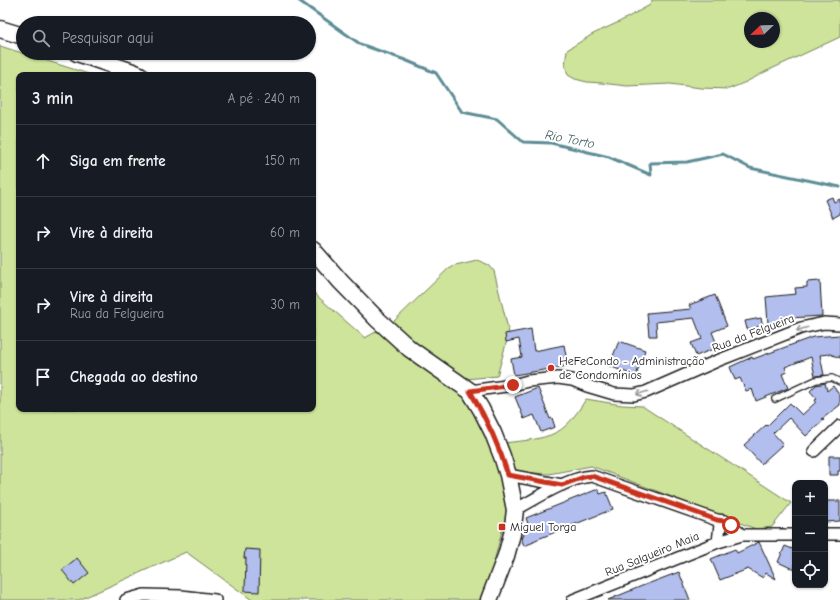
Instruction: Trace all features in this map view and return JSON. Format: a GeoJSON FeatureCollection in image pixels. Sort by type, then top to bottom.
{"type":"FeatureCollection","features":[{"type":"Feature","properties":{"kind":"street"},"geometry":{"type":"LineString","coordinates":[[0,29],[16,34]]}},
{"type":"Feature","properties":{"kind":"street"},"geometry":{"type":"LineString","coordinates":[[98,60],[133,72]]}},
{"type":"Feature","properties":{"kind":"street"},"geometry":{"type":"LineString","coordinates":[[316,253],[377,319],[410,349],[470,391],[493,433],[508,475],[515,510],[512,534],[506,556],[489,600]]}},
{"type":"Feature","properties":{"kind":"street","name":"Rua da Felgueira"},"geometry":{"type":"LineString","coordinates":[[470,391],[558,378],[572,380],[614,394],[634,395],[646,392],[717,361],[801,328],[824,323],[840,324]]}},
{"type":"Feature","properties":{"kind":"street"},"geometry":{"type":"LineString","coordinates":[[814,451],[840,426]]}},
{"type":"Feature","properties":{"kind":"street"},"geometry":{"type":"LineString","coordinates":[[508,475],[562,485]]}},
{"type":"Feature","properties":{"kind":"street"},"geometry":{"type":"LineString","coordinates":[[515,510],[562,485],[584,477],[592,476],[717,520],[724,521],[742,535]]}},
{"type":"Feature","properties":{"kind":"street"},"geometry":{"type":"LineString","coordinates":[[717,520],[720,525],[718,542]]}},
{"type":"Feature","properties":{"kind":"street"},"geometry":{"type":"LineString","coordinates":[[828,534],[840,534]]}},
{"type":"Feature","properties":{"kind":"street","name":"Rua Salgueiro Maia"},"geometry":{"type":"LineString","coordinates":[[573,600],[718,542],[742,535],[792,535]]}},
{"type":"Feature","properties":{"kind":"street"},"geometry":{"type":"LineString","coordinates":[[126,600],[144,595],[181,596],[215,600]]}},
{"type":"Feature","properties":{"kind":"lane"},"geometry":{"type":"LineString","coordinates":[[775,399],[816,380],[832,378],[840,382]]}},
{"type":"Feature","properties":{"kind":"green space"},"geometry":{"type":"Polygon","coordinates":[[[652,0],[840,0],[840,37],[729,89],[701,88],[670,84],[627,86],[587,82],[575,79],[568,75],[565,65],[567,50],[593,34],[650,5],[652,0]]]}},
{"type":"Feature","properties":{"kind":"green space"},"geometry":{"type":"Polygon","coordinates":[[[0,46],[16,51],[16,60],[44,60],[82,72],[16,72],[16,412],[316,412],[316,295],[365,338],[393,322],[451,266],[477,260],[489,265],[494,271],[509,333],[497,376],[466,379],[465,400],[496,444],[536,439],[557,432],[570,422],[586,399],[622,405],[642,406],[791,503],[772,527],[756,529],[591,466],[549,474],[521,472],[504,481],[509,504],[484,600],[252,600],[186,552],[79,600],[0,600],[0,46]]]}},
{"type":"Feature","properties":{"kind":"building"},"geometry":{"type":"Polygon","coordinates":[[[832,197],[834,202],[840,199],[840,214],[833,218],[825,200],[832,197]]]}},
{"type":"Feature","properties":{"kind":"building"},"geometry":{"type":"Polygon","coordinates":[[[820,281],[822,316],[790,318],[790,321],[768,323],[766,297],[796,294],[795,288],[807,287],[807,282],[820,281]]]}},
{"type":"Feature","properties":{"kind":"building"},"geometry":{"type":"Polygon","coordinates":[[[715,295],[727,326],[712,332],[718,347],[696,356],[691,343],[702,339],[694,318],[656,322],[657,336],[649,336],[647,313],[691,309],[689,305],[715,295]]]}},
{"type":"Feature","properties":{"kind":"building"},"geometry":{"type":"Polygon","coordinates":[[[761,318],[763,326],[747,329],[745,321],[761,318]]]}},
{"type":"Feature","properties":{"kind":"building"},"geometry":{"type":"Polygon","coordinates":[[[531,329],[534,351],[564,345],[568,366],[514,375],[511,359],[522,357],[519,339],[506,342],[505,334],[531,329]]]}},
{"type":"Feature","properties":{"kind":"building"},"geometry":{"type":"Polygon","coordinates":[[[840,335],[840,358],[830,354],[820,355],[824,375],[815,376],[811,357],[785,367],[787,372],[782,374],[788,388],[756,401],[752,389],[746,391],[740,378],[735,380],[730,367],[752,357],[753,359],[813,337],[840,335]]]}},
{"type":"Feature","properties":{"kind":"building"},"geometry":{"type":"Polygon","coordinates":[[[619,341],[645,350],[636,376],[609,366],[619,341]]]}},
{"type":"Feature","properties":{"kind":"building"},"geometry":{"type":"Polygon","coordinates":[[[825,383],[827,391],[833,386],[840,396],[840,405],[822,419],[824,420],[806,436],[789,418],[773,433],[783,444],[761,464],[744,445],[766,425],[767,426],[790,403],[802,415],[816,402],[815,400],[817,399],[810,391],[816,385],[825,383]]]}},
{"type":"Feature","properties":{"kind":"building"},"geometry":{"type":"Polygon","coordinates":[[[538,388],[550,419],[552,418],[555,427],[541,432],[534,415],[524,419],[515,397],[538,388]]]}},
{"type":"Feature","properties":{"kind":"building"},"geometry":{"type":"Polygon","coordinates":[[[829,456],[840,456],[840,471],[838,471],[838,475],[829,475],[829,456]]]}},
{"type":"Feature","properties":{"kind":"building"},"geometry":{"type":"Polygon","coordinates":[[[598,489],[600,494],[606,492],[613,509],[524,546],[521,537],[524,536],[522,532],[523,526],[528,524],[526,518],[598,489]]]}},
{"type":"Feature","properties":{"kind":"building"},"geometry":{"type":"Polygon","coordinates":[[[828,501],[840,501],[840,521],[828,522],[828,501]]]}},
{"type":"Feature","properties":{"kind":"building"},"geometry":{"type":"Polygon","coordinates":[[[759,542],[776,579],[766,573],[763,578],[748,569],[720,580],[711,559],[735,549],[737,553],[759,542]]]}},
{"type":"Feature","properties":{"kind":"building"},"geometry":{"type":"Polygon","coordinates":[[[785,546],[792,549],[792,569],[778,562],[785,546]]]}},
{"type":"Feature","properties":{"kind":"building"},"geometry":{"type":"Polygon","coordinates":[[[245,549],[260,550],[259,592],[245,591],[245,549]]]}},
{"type":"Feature","properties":{"kind":"building"},"geometry":{"type":"Polygon","coordinates":[[[77,558],[89,573],[74,585],[62,570],[77,558]]]}},
{"type":"Feature","properties":{"kind":"building"},"geometry":{"type":"Polygon","coordinates":[[[679,572],[690,600],[608,600],[642,586],[679,572]]]}},
{"type":"Feature","properties":{"kind":"waterway","name":"Rio Torto"},"geometry":{"type":"LineString","coordinates":[[298,0],[360,44],[436,73],[462,112],[497,119],[523,142],[551,143],[609,157],[651,175],[650,163],[687,162],[723,154],[750,168],[840,187]]}},
{"type":"Feature","properties":{"kind":"place","name":"HeFeCondo - Administração de Condomínios"},"geometry":{"type":"Point","coordinates":[551,368]}},
{"type":"Feature","properties":{"kind":"place","name":"Miguel Torga"},"geometry":{"type":"Point","coordinates":[502,527]}},
{"type":"Feature","properties":{"kind":"route"},"geometry":{"type":"LineString","coordinates":[[513,385],[470,391],[493,433],[508,475],[562,485],[584,477],[592,476],[717,520],[724,521],[731,525]]}}]}
